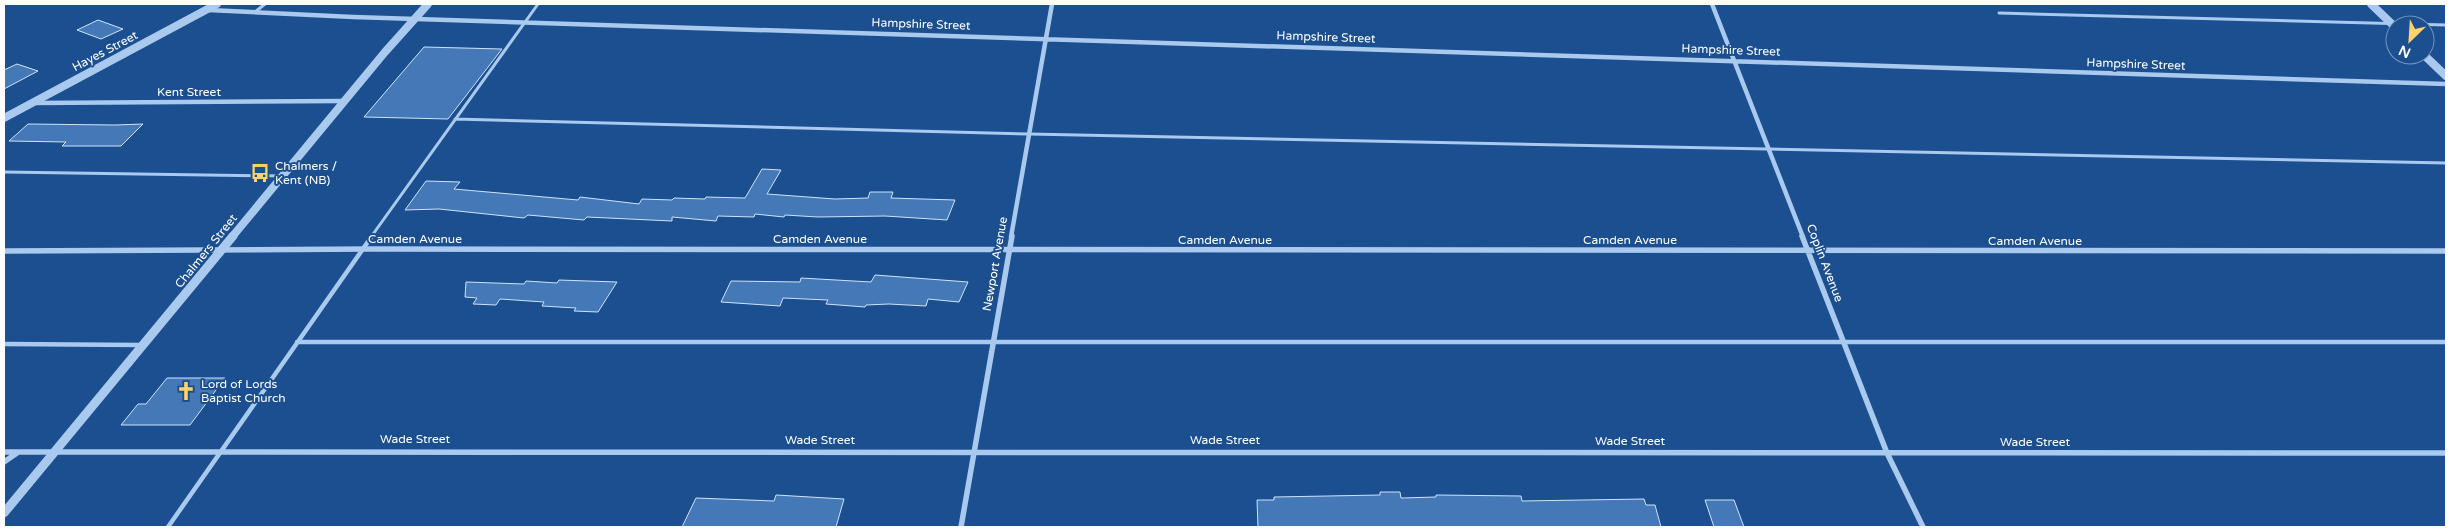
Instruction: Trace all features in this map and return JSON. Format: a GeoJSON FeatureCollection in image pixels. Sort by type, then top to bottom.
{"type":"FeatureCollection","features":[{"type":"Feature","properties":{"kind":"street","name":"Hayes Street"},"geometry":{"type":"LineString","coordinates":[[4,118],[217,4]]}},
{"type":"Feature","properties":{"kind":"street","name":"Chalmers Street"},"geometry":{"type":"LineString","coordinates":[[4,513],[52,452],[144,345],[345,101],[428,4]]}},
{"type":"Feature","properties":{"kind":"street","name":"Newport Avenue"},"geometry":{"type":"LineString","coordinates":[[961,527],[992,340],[1052,4]]}},
{"type":"Feature","properties":{"kind":"street","name":"Coplin Avenue"},"geometry":{"type":"LineString","coordinates":[[1712,4],[1810,250],[1887,452],[1923,527]]}},
{"type":"Feature","properties":{"kind":"street"},"geometry":{"type":"LineString","coordinates":[[2371,4],[2385,17]]}},
{"type":"Feature","properties":{"kind":"street","name":"Hampshire Street"},"geometry":{"type":"LineString","coordinates":[[206,10],[523,22],[2446,84]]}},
{"type":"Feature","properties":{"kind":"street"},"geometry":{"type":"LineString","coordinates":[[2434,65],[2446,76]]}},
{"type":"Feature","properties":{"kind":"street","name":"Kent Street"},"geometry":{"type":"LineString","coordinates":[[33,103],[345,101]]}},
{"type":"Feature","properties":{"kind":"street","name":"Camden Avenue"},"geometry":{"type":"LineString","coordinates":[[4,251],[1008,249],[2446,251]]}},
{"type":"Feature","properties":{"kind":"street","name":"Wade Street"},"geometry":{"type":"LineString","coordinates":[[4,452],[2446,453]]}},
{"type":"Feature","properties":{"kind":"street"},"geometry":{"type":"LineString","coordinates":[[4,462],[17,452]]}},
{"type":"Feature","properties":{"kind":"lane"},"geometry":{"type":"LineString","coordinates":[[255,12],[265,4]]}},
{"type":"Feature","properties":{"kind":"lane"},"geometry":{"type":"LineString","coordinates":[[168,527],[362,249],[523,22],[538,4]]}},
{"type":"Feature","properties":{"kind":"lane"},"geometry":{"type":"LineString","coordinates":[[1999,13],[2385,25]]}},
{"type":"Feature","properties":{"kind":"lane"},"geometry":{"type":"LineString","coordinates":[[454,119],[1029,134],[2446,163]]}},
{"type":"Feature","properties":{"kind":"lane"},"geometry":{"type":"LineString","coordinates":[[4,172],[284,176]]}},
{"type":"Feature","properties":{"kind":"lane"},"geometry":{"type":"LineString","coordinates":[[297,342],[992,340],[1844,343],[2446,342]]}},
{"type":"Feature","properties":{"kind":"lane"},"geometry":{"type":"LineString","coordinates":[[4,344],[144,345]]}},
{"type":"Feature","properties":{"kind":"building"},"geometry":{"type":"Polygon","coordinates":[[[98,20],[123,29],[101,39],[77,30],[98,20]]]}},
{"type":"Feature","properties":{"kind":"building"},"geometry":{"type":"Polygon","coordinates":[[[424,47],[502,49],[448,119],[364,117],[424,47]]]}},
{"type":"Feature","properties":{"kind":"building"},"geometry":{"type":"Polygon","coordinates":[[[17,64],[38,71],[4,89],[4,70],[17,64]]]}},
{"type":"Feature","properties":{"kind":"building"},"geometry":{"type":"Polygon","coordinates":[[[28,124],[143,124],[121,146],[62,146],[66,142],[9,141],[28,124]]]}},
{"type":"Feature","properties":{"kind":"building"},"geometry":{"type":"Polygon","coordinates":[[[762,169],[781,170],[767,194],[835,199],[868,198],[870,192],[893,192],[891,198],[955,200],[947,220],[885,216],[818,217],[785,215],[784,217],[755,214],[754,217],[718,216],[716,221],[672,217],[672,221],[587,217],[584,220],[528,215],[524,218],[439,209],[405,210],[426,181],[460,182],[454,189],[578,200],[580,197],[639,204],[642,199],[745,198],[762,169]]]}},
{"type":"Feature","properties":{"kind":"building"},"geometry":{"type":"Polygon","coordinates":[[[875,275],[968,282],[959,302],[928,299],[926,306],[889,304],[866,305],[865,307],[826,304],[828,300],[783,298],[780,306],[721,302],[731,281],[800,282],[801,278],[871,282],[875,275]]]}},
{"type":"Feature","properties":{"kind":"building"},"geometry":{"type":"Polygon","coordinates":[[[559,280],[617,282],[598,312],[574,311],[576,308],[542,306],[544,302],[500,299],[496,305],[473,304],[477,298],[465,297],[466,282],[524,284],[526,281],[557,283],[559,280]]]}},
{"type":"Feature","properties":{"kind":"building","name":"Lord of Lords Baptist Church"},"geometry":{"type":"Polygon","coordinates":[[[167,378],[225,378],[190,425],[121,425],[138,404],[146,404],[167,378]]]}},
{"type":"Feature","properties":{"kind":"building"},"geometry":{"type":"Polygon","coordinates":[[[1380,492],[1400,492],[1401,498],[1436,497],[1436,495],[1521,496],[1522,501],[1644,499],[1646,505],[1655,505],[1661,527],[1258,527],[1257,500],[1274,500],[1274,497],[1380,495],[1380,492]]]}},
{"type":"Feature","properties":{"kind":"building"},"geometry":{"type":"Polygon","coordinates":[[[776,495],[844,499],[836,527],[682,527],[696,498],[774,501],[776,495]]]}},
{"type":"Feature","properties":{"kind":"building"},"geometry":{"type":"Polygon","coordinates":[[[1705,500],[1734,500],[1744,527],[1714,527],[1705,500]]]}},
{"type":"Feature","properties":{"kind":"place","name":"Chalmers / Kent (NB)"},"geometry":{"type":"Point","coordinates":[260,173]}},
{"type":"Feature","properties":{"kind":"place","name":"Lord of Lords Baptist Church"},"geometry":{"type":"Point","coordinates":[186,391]}}]}
